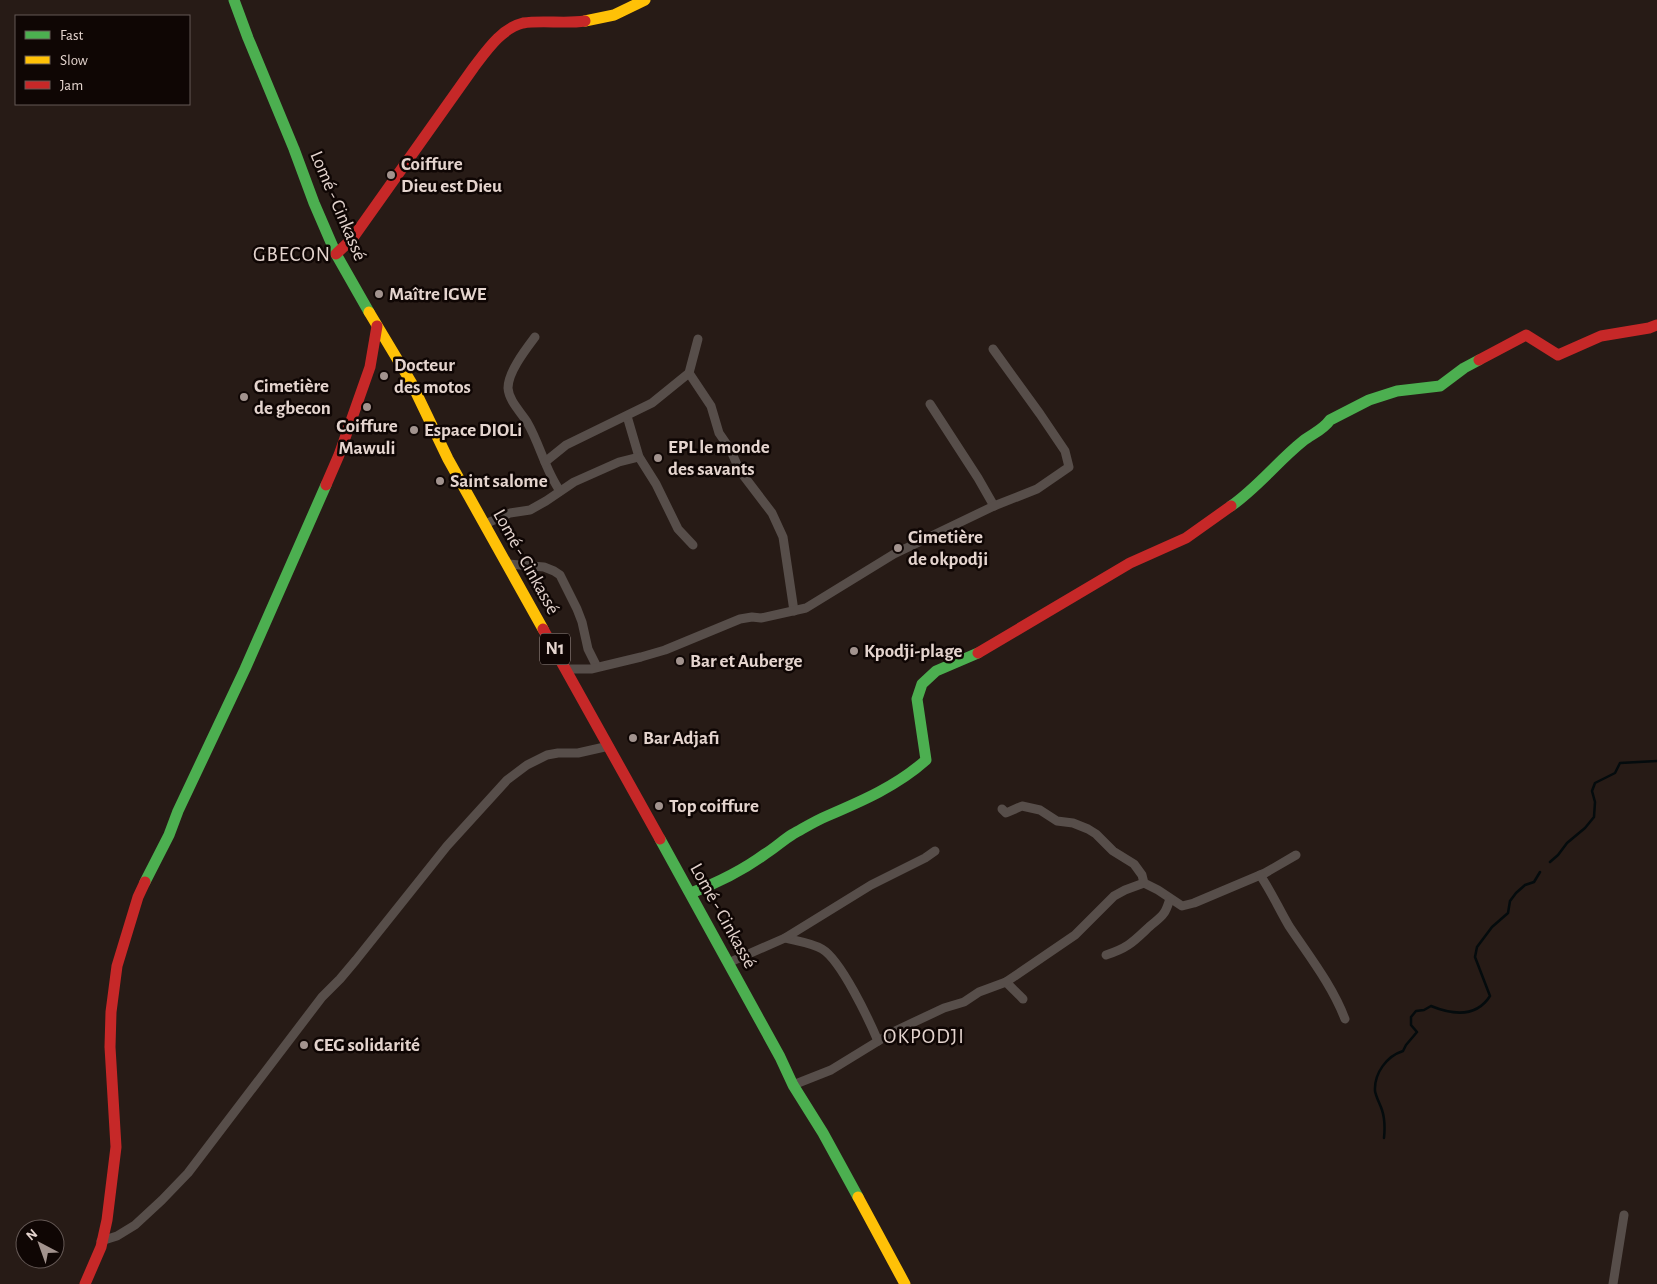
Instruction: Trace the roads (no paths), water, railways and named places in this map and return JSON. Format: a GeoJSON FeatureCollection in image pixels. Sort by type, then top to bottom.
{"type":"FeatureCollection","features":[{"type":"Feature","properties":{"kind":"main road","name":"Lomé - Cinkassé"},"geometry":{"type":"LineString","coordinates":[[234,0],[336,254],[411,382],[448,459],[691,893],[780,1056],[793,1085],[823,1133],[905,1284]]}},
{"type":"Feature","properties":{"kind":"main road"},"geometry":{"type":"LineString","coordinates":[[336,254],[345,247],[360,228],[472,71],[500,35],[516,25],[535,22],[588,21],[613,16],[624,13],[644,0]]}},
{"type":"Feature","properties":{"kind":"main road"},"geometry":{"type":"LineString","coordinates":[[691,893],[722,881],[766,854],[783,840],[825,817],[852,806],[898,782],[914,771],[926,760],[917,699],[922,684],[936,671],[980,652],[1130,563],[1186,538],[1248,494],[1303,441],[1326,426],[1330,420],[1369,400],[1397,391],[1440,386],[1464,368],[1526,335],[1558,355],[1601,336],[1657,325]]}},
{"type":"Feature","properties":{"kind":"main road"},"geometry":{"type":"LineString","coordinates":[[85,1284],[97,1258],[107,1220],[116,1146],[110,1064],[111,1012],[117,966],[128,928],[138,897],[169,835],[178,811],[245,669],[336,463],[370,367],[377,326]]}},
{"type":"Feature","properties":{"kind":"street"},"geometry":{"type":"LineString","coordinates":[[534,337],[511,376],[508,388],[512,401],[527,422],[539,444],[553,481],[560,492]]}},
{"type":"Feature","properties":{"kind":"street"},"geometry":{"type":"LineString","coordinates":[[545,462],[566,445],[652,403],[688,373],[698,339]]}},
{"type":"Feature","properties":{"kind":"street"},"geometry":{"type":"LineString","coordinates":[[566,669],[591,669],[665,650],[740,619],[761,618],[806,608],[894,554],[994,506],[1038,489],[1069,467],[1065,451],[993,349]]}},
{"type":"Feature","properties":{"kind":"street"},"geometry":{"type":"LineString","coordinates":[[688,373],[711,406],[719,432],[730,449],[740,471],[772,513],[783,537],[794,611]]}},
{"type":"Feature","properties":{"kind":"street"},"geometry":{"type":"LineString","coordinates":[[930,404],[994,506]]}},
{"type":"Feature","properties":{"kind":"street"},"geometry":{"type":"LineString","coordinates":[[627,416],[639,458],[656,484],[678,529],[694,545]]}},
{"type":"Feature","properties":{"kind":"street"},"geometry":{"type":"LineString","coordinates":[[486,524],[510,513],[530,510],[574,482],[619,462],[639,458]]}},
{"type":"Feature","properties":{"kind":"street"},"geometry":{"type":"LineString","coordinates":[[508,564],[544,567],[560,575],[579,615],[588,650],[597,667]]}},
{"type":"Feature","properties":{"kind":"street"},"geometry":{"type":"LineString","coordinates":[[101,1241],[117,1236],[135,1225],[188,1172],[322,997],[350,967],[448,846],[507,780],[527,764],[547,755],[578,753],[609,746]]}},
{"type":"Feature","properties":{"kind":"street"},"geometry":{"type":"LineString","coordinates":[[1002,809],[1006,813],[1022,806],[1040,810],[1057,821],[1073,823],[1088,829],[1114,851],[1134,864],[1142,875],[1144,884]]}},
{"type":"Feature","properties":{"kind":"street"},"geometry":{"type":"LineString","coordinates":[[728,963],[786,938],[871,885],[935,851]]}},
{"type":"Feature","properties":{"kind":"street"},"geometry":{"type":"LineString","coordinates":[[793,1085],[832,1070],[878,1041],[944,1008],[964,1002],[979,992],[1006,982],[1075,935],[1114,896],[1124,890],[1144,884],[1158,890],[1182,906],[1194,903],[1260,876],[1296,855]]}},
{"type":"Feature","properties":{"kind":"street"},"geometry":{"type":"LineString","coordinates":[[1260,876],[1333,995],[1345,1019]]}},
{"type":"Feature","properties":{"kind":"street"},"geometry":{"type":"LineString","coordinates":[[1106,955],[1126,948],[1159,920],[1166,911],[1166,906],[1170,899]]}},
{"type":"Feature","properties":{"kind":"street"},"geometry":{"type":"LineString","coordinates":[[786,938],[822,949],[831,956],[864,1009],[878,1041]]}},
{"type":"Feature","properties":{"kind":"street"},"geometry":{"type":"LineString","coordinates":[[1006,982],[1023,999]]}},
{"type":"Feature","properties":{"kind":"street"},"geometry":{"type":"LineString","coordinates":[[1613,1284],[1624,1215]]}},
{"type":"Feature","properties":{"kind":"waterway"},"geometry":{"type":"LineString","coordinates":[[1550,862],[1594,817],[1595,802],[1592,791],[1595,783],[1615,773],[1620,763],[1657,761]]}},
{"type":"Feature","properties":{"kind":"waterway"},"geometry":{"type":"LineString","coordinates":[[1384,1138],[1384,1117],[1375,1091],[1375,1084],[1379,1072],[1387,1061],[1403,1051],[1417,1032],[1411,1025],[1411,1017],[1416,1011],[1424,1010],[1431,1006],[1456,1013],[1464,1013],[1478,1008],[1484,1003],[1490,996],[1475,957],[1477,947],[1492,927],[1508,913],[1510,901],[1516,893],[1525,885],[1534,882],[1540,872]]}},
{"type":"Feature","properties":{"kind":"place","name":"Coiffure Dieu est Dieu"},"geometry":{"type":"Point","coordinates":[391,175]}},
{"type":"Feature","properties":{"kind":"place","name":"Maître IGWE"},"geometry":{"type":"Point","coordinates":[379,294]}},
{"type":"Feature","properties":{"kind":"place","name":"Docteur des motos"},"geometry":{"type":"Point","coordinates":[384,376]}},
{"type":"Feature","properties":{"kind":"place","name":"Cimetière de gbecon"},"geometry":{"type":"Point","coordinates":[244,397]}},
{"type":"Feature","properties":{"kind":"place","name":"Coiffure Mawuli"},"geometry":{"type":"Point","coordinates":[367,407]}},
{"type":"Feature","properties":{"kind":"place","name":"Espace DIOLi"},"geometry":{"type":"Point","coordinates":[414,430]}},
{"type":"Feature","properties":{"kind":"place","name":"EPL le monde des savants"},"geometry":{"type":"Point","coordinates":[658,458]}},
{"type":"Feature","properties":{"kind":"place","name":"Saint salome"},"geometry":{"type":"Point","coordinates":[440,481]}},
{"type":"Feature","properties":{"kind":"place","name":"Cimetière de okpodji"},"geometry":{"type":"Point","coordinates":[898,548]}},
{"type":"Feature","properties":{"kind":"place","name":"Kpodji-plage"},"geometry":{"type":"Point","coordinates":[854,651]}},
{"type":"Feature","properties":{"kind":"place","name":"Bar et Auberge"},"geometry":{"type":"Point","coordinates":[680,661]}},
{"type":"Feature","properties":{"kind":"place","name":"Bar Adjafi"},"geometry":{"type":"Point","coordinates":[633,738]}},
{"type":"Feature","properties":{"kind":"place","name":"Top coiffure"},"geometry":{"type":"Point","coordinates":[659,806]}},
{"type":"Feature","properties":{"kind":"place","name":"CEG solidarité"},"geometry":{"type":"Point","coordinates":[304,1045]}},
{"type":"Feature","properties":{"kind":"district","name":"GBECON"},"geometry":{"type":"Point","coordinates":[292,254]}},
{"type":"Feature","properties":{"kind":"district","name":"OKPODJI"},"geometry":{"type":"Point","coordinates":[924,1036]}}]}
